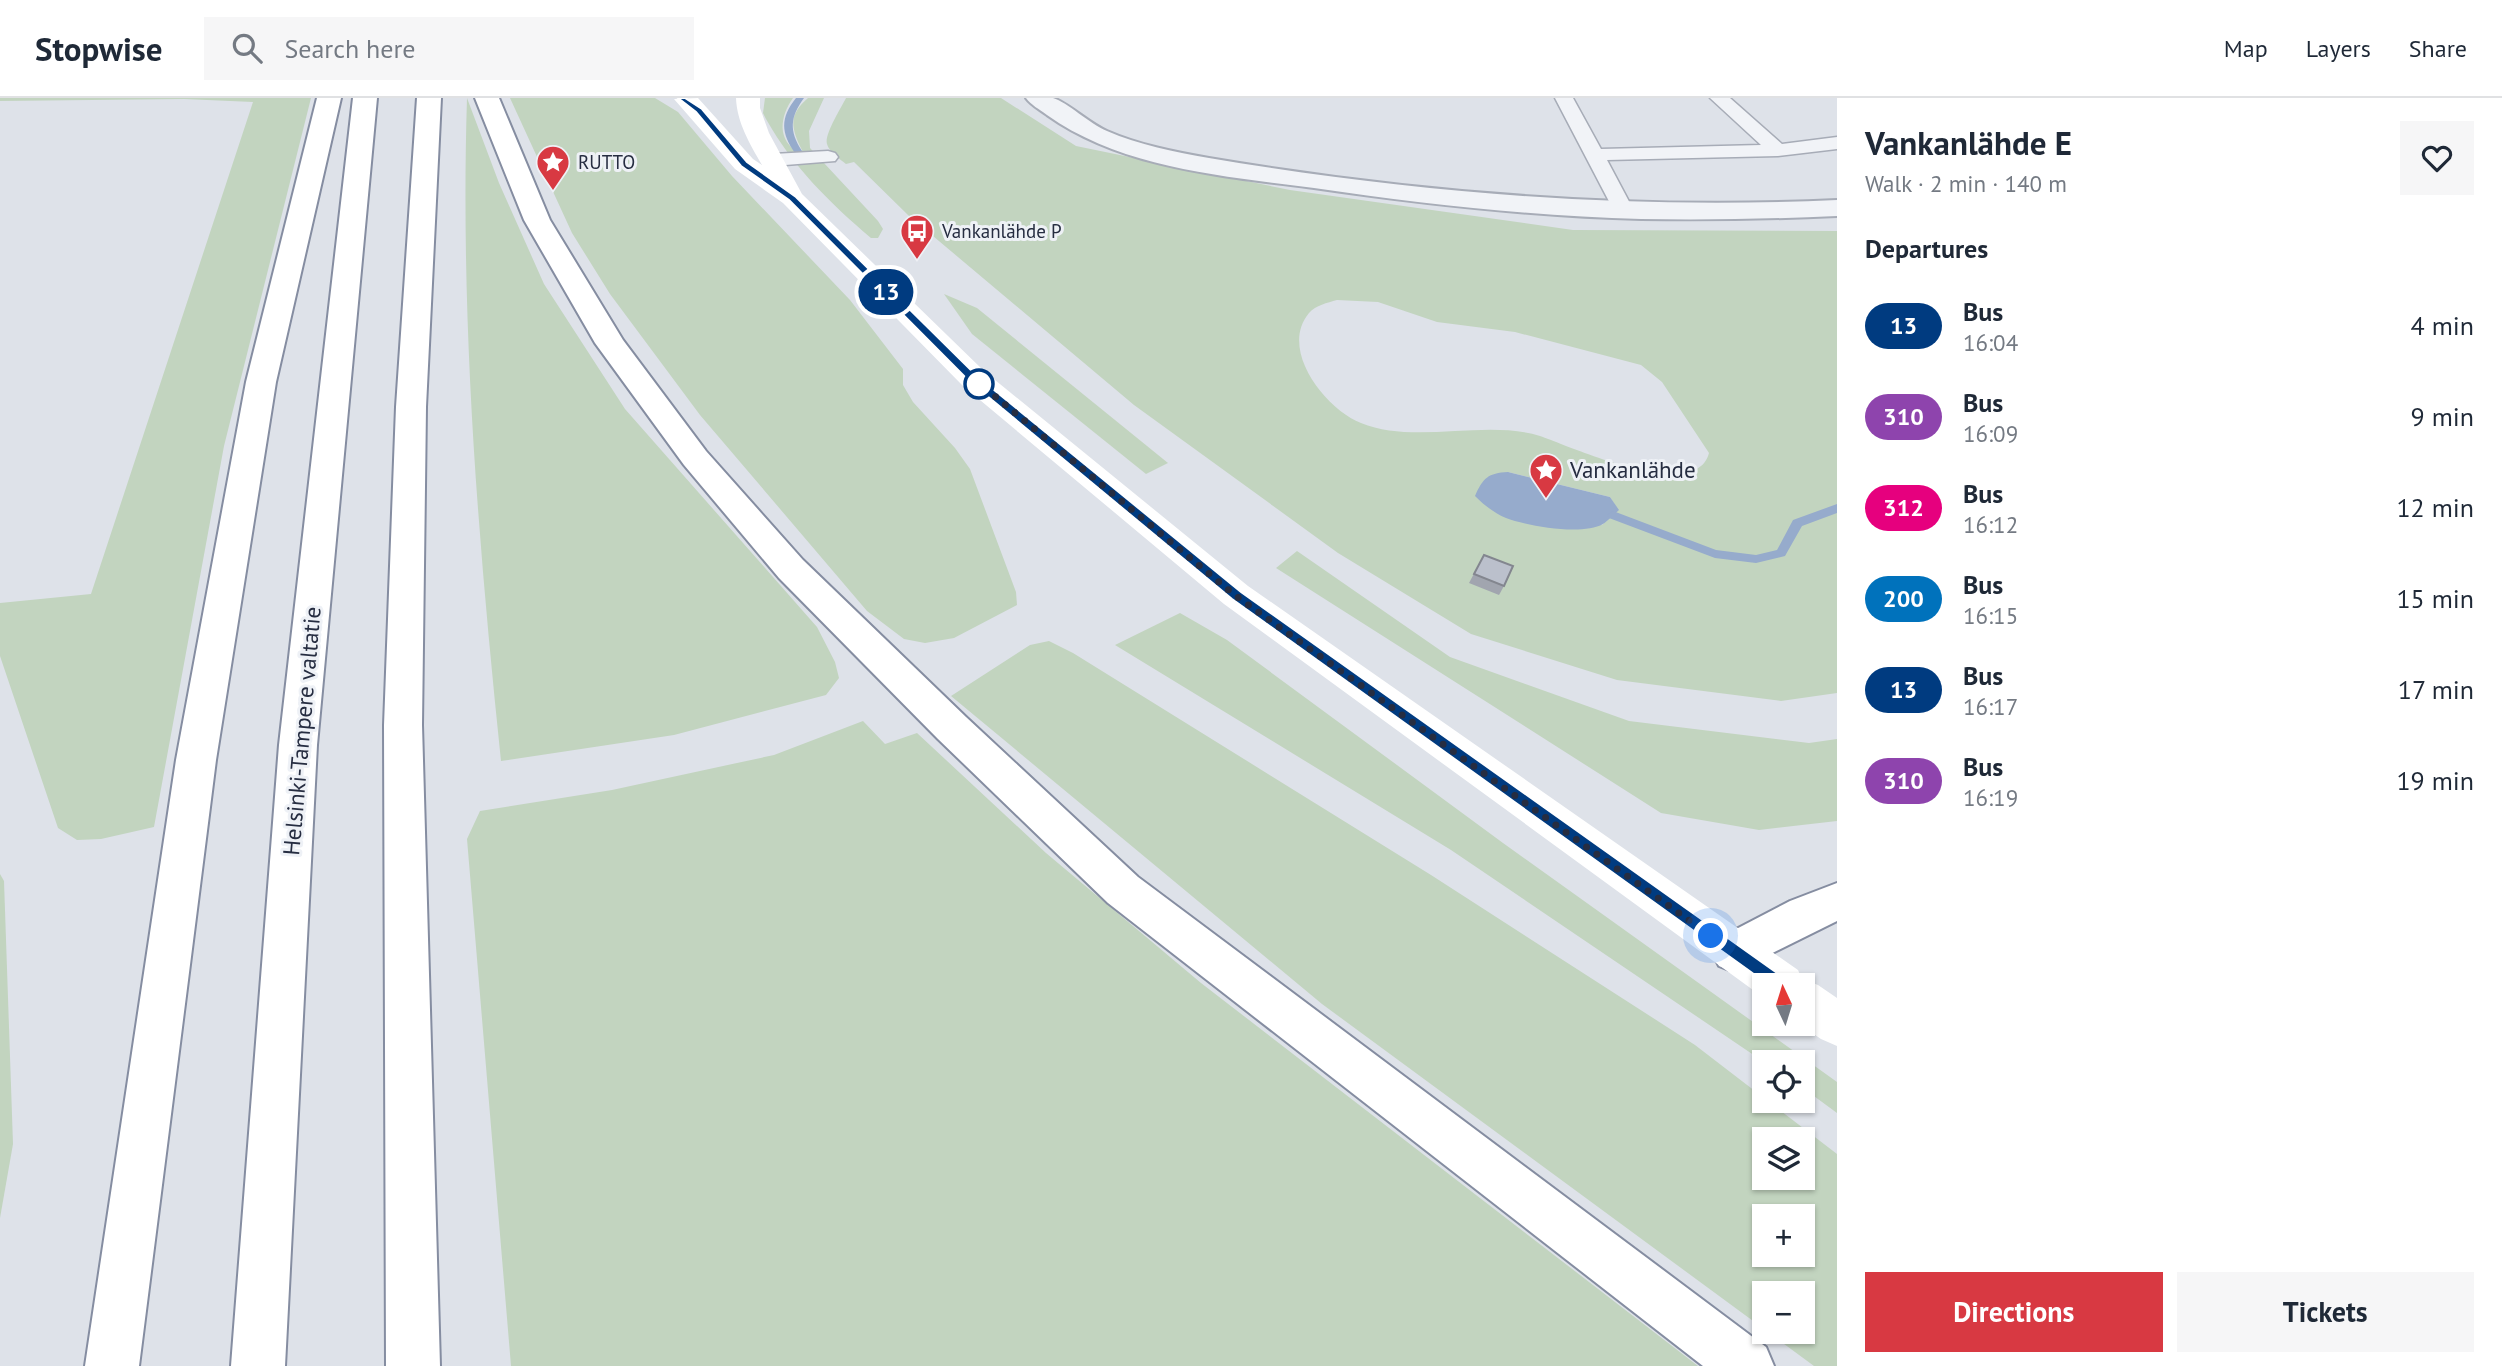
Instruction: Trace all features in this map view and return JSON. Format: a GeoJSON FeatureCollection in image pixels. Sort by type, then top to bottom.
{"type":"FeatureCollection","features":[{"type":"Feature","properties":{"kind":"main road"},"geometry":{"type":"LineString","coordinates":[[112,1366],[198,747],[261,382],[329,98]]}},
{"type":"Feature","properties":{"kind":"main road","name":"Helsinki-Tampere valtatie"},"geometry":{"type":"LineString","coordinates":[[258,1366],[298,745],[365,98]]}},
{"type":"Feature","properties":{"kind":"main road"},"geometry":{"type":"LineString","coordinates":[[413,1366],[403,725],[411,407],[429,98]]}},
{"type":"Feature","properties":{"kind":"main road"},"geometry":{"type":"LineString","coordinates":[[486,98],[537,220],[610,343],[695,458],[791,569],[942,719],[1123,890],[1747,1366]]}},
{"type":"Feature","properties":{"kind":"main road"},"geometry":{"type":"LineString","coordinates":[[748,98],[747,105],[757,131],[792,198]]}},
{"type":"Feature","properties":{"kind":"main road"},"geometry":{"type":"LineString","coordinates":[[684,99],[720,99]]}},
{"type":"Feature","properties":{"kind":"main road"},"geometry":{"type":"LineString","coordinates":[[684,99],[744,164],[792,198],[973,378],[1236,596],[1765,973]]}},
{"type":"Feature","properties":{"kind":"main road"},"geometry":{"type":"LineString","coordinates":[[1734,952],[1805,914],[1837,902]]}},
{"type":"Feature","properties":{"kind":"main road"},"geometry":{"type":"LineString","coordinates":[[1815,1009],[1837,1024]]}},
{"type":"Feature","properties":{"kind":"street"},"geometry":{"type":"LineString","coordinates":[[1038,98],[1078,127],[1104,139],[1179,159],[1380,191],[1522,205],[1623,209],[1730,211],[1837,208]]}},
{"type":"Feature","properties":{"kind":"lane"},"geometry":{"type":"LineString","coordinates":[[1564,98],[1623,209]]}},
{"type":"Feature","properties":{"kind":"lane"},"geometry":{"type":"LineString","coordinates":[[1719,98],[1778,150]]}},
{"type":"Feature","properties":{"kind":"lane"},"geometry":{"type":"LineString","coordinates":[[1595,155],[1778,150],[1837,142]]}},
{"type":"Feature","properties":{"kind":"lane"},"geometry":{"type":"LineString","coordinates":[[774,160],[828,157]]}},
{"type":"Feature","properties":{"kind":"green space"},"geometry":{"type":"Polygon","coordinates":[[[0,98],[311,98],[224,446],[154,827],[101,839],[77,840],[58,828],[0,656],[0,603],[91,594],[253,102],[184,99],[0,101],[0,98]]]}},
{"type":"Feature","properties":{"kind":"green space"},"geometry":{"type":"Polygon","coordinates":[[[467,98],[499,183],[544,284],[625,409],[817,627],[835,662],[839,678],[826,695],[674,735],[501,761],[473,430],[466,264],[467,98]]]}},
{"type":"Feature","properties":{"kind":"green space"},"geometry":{"type":"Polygon","coordinates":[[[510,98],[655,98],[678,112],[732,176],[850,300],[903,369],[903,385],[913,402],[955,448],[970,469],[1016,592],[1017,605],[954,638],[925,643],[904,639],[867,611],[700,415],[610,294],[572,233],[510,98]]]}},
{"type":"Feature","properties":{"kind":"green space"},"geometry":{"type":"Polygon","coordinates":[[[765,98],[793,98],[785,113],[783,128],[787,142],[800,153],[802,150],[795,135],[794,116],[808,98],[824,98],[809,131],[810,148],[878,221],[883,229],[878,238],[871,238],[856,225],[800,169],[763,113],[765,98]]]}},
{"type":"Feature","properties":{"kind":"green space"},"geometry":{"type":"Polygon","coordinates":[[[846,98],[1001,98],[1076,146],[1290,190],[1573,230],[1837,231],[1837,693],[1781,701],[1617,680],[1471,634],[1338,553],[1134,405],[908,215],[854,162],[846,164],[832,153],[827,144],[830,128],[846,98]],[[1337,300],[1318,306],[1309,313],[1301,328],[1299,344],[1303,361],[1321,392],[1334,406],[1361,423],[1404,432],[1519,431],[1604,460],[1658,473],[1682,473],[1699,467],[1709,453],[1662,382],[1641,365],[1515,332],[1437,322],[1378,302],[1337,300]],[[1508,472],[1602,525],[1618,510],[1610,497],[1508,472]]]}},
{"type":"Feature","properties":{"kind":"green space"},"geometry":{"type":"Polygon","coordinates":[[[944,294],[977,308],[1168,463],[1146,474],[972,334],[944,294]]]}},
{"type":"Feature","properties":{"kind":"green space"},"geometry":{"type":"Polygon","coordinates":[[[1297,551],[1450,657],[1629,721],[1809,743],[1837,739],[1837,821],[1759,830],[1661,813],[1276,568],[1297,551]]]}},
{"type":"Feature","properties":{"kind":"green space"},"geometry":{"type":"Polygon","coordinates":[[[1180,613],[1227,640],[1503,843],[1752,1021],[1752,1036],[1773,1036],[1792,1050],[1752,1050],[1752,1054],[1451,850],[1115,645],[1180,613]]]}},
{"type":"Feature","properties":{"kind":"green space"},"geometry":{"type":"Polygon","coordinates":[[[1049,641],[1073,653],[1431,875],[1695,1045],[1752,1089],[1752,1113],[1784,1113],[1802,1127],[1752,1127],[1752,1190],[1815,1190],[1815,1137],[1837,1154],[1837,1366],[1814,1366],[1784,1344],[1815,1344],[1815,1281],[1752,1281],[1752,1320],[1322,1004],[951,696],[1030,645],[1049,641]]]}},
{"type":"Feature","properties":{"kind":"green space"},"geometry":{"type":"Polygon","coordinates":[[[863,721],[885,744],[917,733],[1046,853],[1201,983],[1698,1366],[511,1366],[467,839],[480,811],[612,790],[774,755],[863,721]]]}},
{"type":"Feature","properties":{"kind":"green space"},"geometry":{"type":"Polygon","coordinates":[[[0,874],[4,881],[13,1144],[0,1218],[0,874]]]}},
{"type":"Feature","properties":{"kind":"green space"},"geometry":{"type":"Polygon","coordinates":[[[1815,1066],[1837,1082],[1837,1113],[1815,1097],[1815,1066]]]}},
{"type":"Feature","properties":{"kind":"water","name":"Vankanlähde"},"geometry":{"type":"Polygon","coordinates":[[[1508,472],[1610,497],[1619,510],[1603,524],[1582,529],[1540,527],[1506,518],[1475,496],[1487,478],[1508,472]]]}},
{"type":"Feature","properties":{"kind":"building"},"geometry":{"type":"Polygon","coordinates":[[[1484,555],[1513,566],[1504,586],[1474,574],[1484,555]]]}},
{"type":"Feature","properties":{"kind":"waterway"},"geometry":{"type":"LineString","coordinates":[[798,151],[790,137],[787,124],[791,111],[800,98]]}},
{"type":"Feature","properties":{"kind":"waterway"},"geometry":{"type":"LineString","coordinates":[[1613,515],[1715,554],[1756,559],[1781,553],[1797,523],[1837,508]]}},
{"type":"Feature","properties":{"kind":"bus line","name":"13"},"geometry":{"type":"LineString","coordinates":[[682,98],[699,111],[744,164],[792,198],[973,378],[1236,596],[1765,973]]}},
{"type":"Feature","properties":{"kind":"place","name":"RUTTO"},"geometry":{"type":"Point","coordinates":[553,192]}},
{"type":"Feature","properties":{"kind":"place","name":"Vankanlähde P"},"geometry":{"type":"Point","coordinates":[917,261]}},
{"type":"Feature","properties":{"kind":"place","name":"Vankanlähde"},"geometry":{"type":"Point","coordinates":[1546,500]}},
{"type":"Feature","properties":{"kind":"route"},"geometry":{"type":"LineString","coordinates":[[979,384],[973,378],[1236,596],[1711,936]]}}]}
